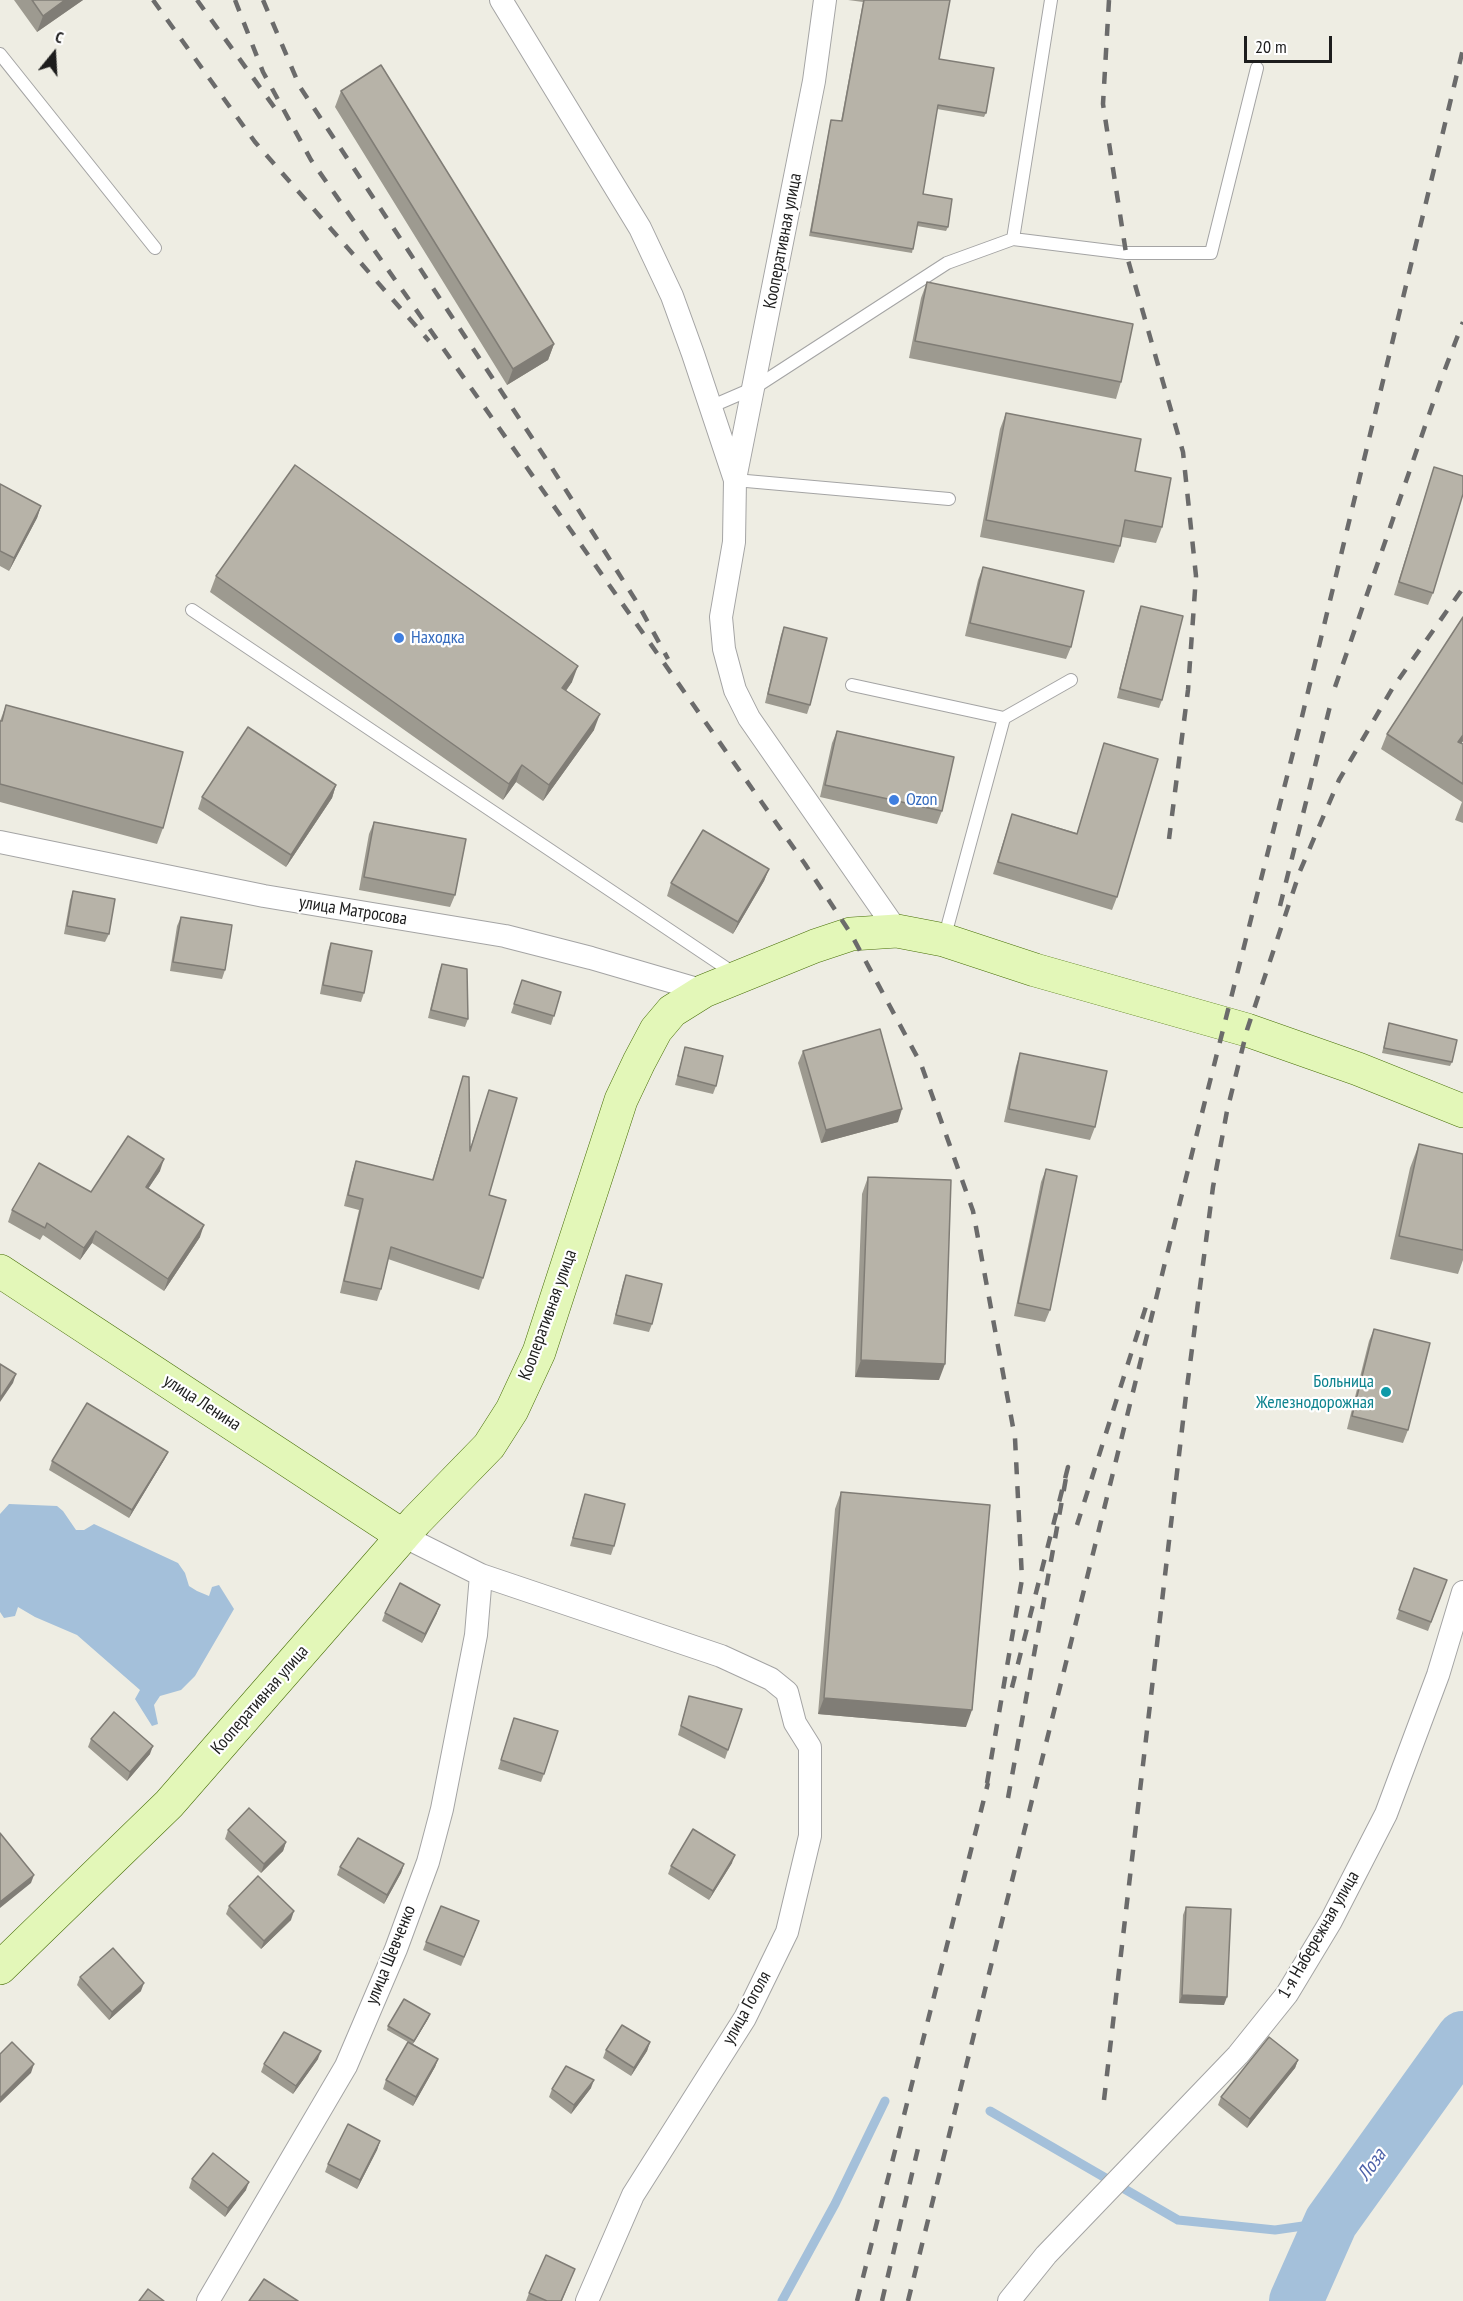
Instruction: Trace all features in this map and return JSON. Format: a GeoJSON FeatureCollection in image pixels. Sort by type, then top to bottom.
{"type":"FeatureCollection","features":[{"type":"Feature","properties":{"kind":"main road","name":"Кооперативная улица"},"geometry":{"type":"LineString","coordinates":[[0,1968],[169,1804],[403,1536],[489,1446],[512,1410],[538,1352],[621,1100],[657,1030],[672,1011],[704,991],[851,934],[897,931],[944,940],[1035,970],[1247,1030],[1358,1069],[1463,1111]]}},
{"type":"Feature","properties":{"kind":"main road","name":"улица Ленина"},"geometry":{"type":"LineString","coordinates":[[0,1271],[403,1536]]}},
{"type":"Feature","properties":{"kind":"street"},"geometry":{"type":"LineString","coordinates":[[501,0],[640,228],[672,296],[735,480],[734,542],[721,617],[724,649],[735,690],[750,718],[897,931]]}},
{"type":"Feature","properties":{"kind":"street","name":"Кооперативная улица"},"geometry":{"type":"LineString","coordinates":[[735,480],[814,81],[825,0]]}},
{"type":"Feature","properties":{"kind":"street","name":"улица Матросова"},"geometry":{"type":"LineString","coordinates":[[0,842],[264,896],[505,936],[591,957],[704,991]]}},
{"type":"Feature","properties":{"kind":"street"},"geometry":{"type":"LineString","coordinates":[[403,1536],[481,1575]]}},
{"type":"Feature","properties":{"kind":"street","name":"улица Гоголя"},"geometry":{"type":"LineString","coordinates":[[481,1575],[721,1656],[771,1679],[787,1692],[795,1723],[810,1747],[810,1836],[787,1932],[745,2018],[633,2195],[587,2301]]}},
{"type":"Feature","properties":{"kind":"street","name":"улица Шевченко"},"geometry":{"type":"LineString","coordinates":[[208,2301],[346,2066],[396,1949],[428,1862],[442,1809],[476,1635],[481,1575]]}},
{"type":"Feature","properties":{"kind":"street","name":"1-я Набережная улица"},"geometry":{"type":"LineString","coordinates":[[1010,2301],[1046,2255],[1238,2055],[1287,1994],[1331,1921],[1386,1814],[1438,1675],[1463,1592]]}},
{"type":"Feature","properties":{"kind":"lane"},"geometry":{"type":"LineString","coordinates":[[1013,240],[1051,0]]}},
{"type":"Feature","properties":{"kind":"lane"},"geometry":{"type":"LineString","coordinates":[[0,54],[155,248]]}},
{"type":"Feature","properties":{"kind":"lane"},"geometry":{"type":"LineString","coordinates":[[710,407],[754,388],[947,263],[1013,240],[1126,253],[1211,253],[1257,69]]}},
{"type":"Feature","properties":{"kind":"lane"},"geometry":{"type":"LineString","coordinates":[[735,480],[949,499]]}},
{"type":"Feature","properties":{"kind":"lane"},"geometry":{"type":"LineString","coordinates":[[192,610],[739,976]]}},
{"type":"Feature","properties":{"kind":"lane"},"geometry":{"type":"LineString","coordinates":[[852,686],[1004,718],[1071,680]]}},
{"type":"Feature","properties":{"kind":"lane"},"geometry":{"type":"LineString","coordinates":[[944,940],[1004,718]]}},
{"type":"Feature","properties":{"kind":"water"},"geometry":{"type":"Polygon","coordinates":[[[9,1504],[57,1506],[76,1530],[84,1530],[94,1524],[178,1563],[185,1573],[189,1586],[197,1591],[209,1596],[212,1587],[219,1585],[234,1609],[195,1676],[181,1690],[160,1696],[154,1705],[158,1724],[152,1726],[135,1699],[140,1690],[77,1635],[18,1607],[15,1616],[4,1618],[0,1612],[0,1514],[9,1504]]]}},
{"type":"Feature","properties":{"kind":"building"},"geometry":{"type":"Polygon","coordinates":[[[32,0],[65,0],[43,16],[32,0]]]}},
{"type":"Feature","properties":{"kind":"building"},"geometry":{"type":"Polygon","coordinates":[[[864,0],[950,0],[939,59],[994,68],[986,113],[938,105],[923,194],[952,199],[948,227],[918,222],[913,249],[811,232],[831,120],[842,121],[864,0]]]}},
{"type":"Feature","properties":{"kind":"building"},"geometry":{"type":"Polygon","coordinates":[[[381,65],[554,344],[513,369],[341,91],[381,65]]]}},
{"type":"Feature","properties":{"kind":"building"},"geometry":{"type":"Polygon","coordinates":[[[927,282],[1133,324],[1121,382],[915,341],[927,282]]]}},
{"type":"Feature","properties":{"kind":"building"},"geometry":{"type":"Polygon","coordinates":[[[1006,413],[1141,439],[1135,471],[1171,478],[1162,527],[1125,520],[1120,546],[986,520],[1006,413]]]}},
{"type":"Feature","properties":{"kind":"building"},"geometry":{"type":"Polygon","coordinates":[[[295,465],[578,666],[562,688],[600,714],[549,785],[522,765],[509,784],[216,576],[295,465]]]}},
{"type":"Feature","properties":{"kind":"building"},"geometry":{"type":"Polygon","coordinates":[[[1434,467],[1463,476],[1463,494],[1433,593],[1399,582],[1434,467]]]}},
{"type":"Feature","properties":{"kind":"building"},"geometry":{"type":"Polygon","coordinates":[[[0,484],[41,506],[14,558],[0,551],[0,484]]]}},
{"type":"Feature","properties":{"kind":"building"},"geometry":{"type":"Polygon","coordinates":[[[983,567],[1084,591],[1071,647],[970,623],[983,567]]]}},
{"type":"Feature","properties":{"kind":"building"},"geometry":{"type":"Polygon","coordinates":[[[1141,606],[1183,616],[1162,700],[1120,689],[1141,606]]]}},
{"type":"Feature","properties":{"kind":"building"},"geometry":{"type":"Polygon","coordinates":[[[1463,617],[1463,735],[1458,742],[1463,744],[1463,784],[1387,734],[1463,617]]]}},
{"type":"Feature","properties":{"kind":"building"},"geometry":{"type":"Polygon","coordinates":[[[784,627],[827,638],[810,705],[768,694],[784,627]]]}},
{"type":"Feature","properties":{"kind":"building"},"geometry":{"type":"Polygon","coordinates":[[[6,705],[183,752],[163,828],[0,784],[0,721],[2,721],[6,705]]]}},
{"type":"Feature","properties":{"kind":"building"},"geometry":{"type":"Polygon","coordinates":[[[248,727],[336,785],[291,855],[202,797],[248,727]]]}},
{"type":"Feature","properties":{"kind":"building"},"geometry":{"type":"Polygon","coordinates":[[[837,731],[954,757],[942,811],[825,785],[837,731]]]}},
{"type":"Feature","properties":{"kind":"building"},"geometry":{"type":"Polygon","coordinates":[[[1104,743],[1158,759],[1117,897],[998,862],[1012,814],[1077,834],[1104,743]]]}},
{"type":"Feature","properties":{"kind":"building"},"geometry":{"type":"Polygon","coordinates":[[[374,822],[466,839],[455,895],[364,877],[374,822]]]}},
{"type":"Feature","properties":{"kind":"building"},"geometry":{"type":"Polygon","coordinates":[[[703,830],[769,869],[738,922],[671,883],[703,830]]]}},
{"type":"Feature","properties":{"kind":"building"},"geometry":{"type":"Polygon","coordinates":[[[73,891],[115,899],[109,934],[67,926],[73,891]]]}},
{"type":"Feature","properties":{"kind":"building"},"geometry":{"type":"Polygon","coordinates":[[[181,917],[232,925],[225,970],[173,962],[181,917]]]}},
{"type":"Feature","properties":{"kind":"building"},"geometry":{"type":"Polygon","coordinates":[[[331,943],[372,951],[364,993],[323,985],[331,943]]]}},
{"type":"Feature","properties":{"kind":"building"},"geometry":{"type":"Polygon","coordinates":[[[442,964],[467,969],[468,1019],[431,1010],[442,964]]]}},
{"type":"Feature","properties":{"kind":"building"},"geometry":{"type":"Polygon","coordinates":[[[522,980],[561,992],[554,1016],[514,1004],[522,980]]]}},
{"type":"Feature","properties":{"kind":"building"},"geometry":{"type":"Polygon","coordinates":[[[1389,1023],[1457,1040],[1452,1062],[1384,1048],[1389,1023]]]}},
{"type":"Feature","properties":{"kind":"building"},"geometry":{"type":"Polygon","coordinates":[[[880,1029],[902,1109],[826,1130],[803,1051],[880,1029]]]}},
{"type":"Feature","properties":{"kind":"building"},"geometry":{"type":"Polygon","coordinates":[[[685,1047],[723,1056],[716,1086],[678,1076],[685,1047]]]}},
{"type":"Feature","properties":{"kind":"building"},"geometry":{"type":"Polygon","coordinates":[[[1020,1053],[1107,1071],[1095,1127],[1009,1109],[1020,1053]]]}},
{"type":"Feature","properties":{"kind":"building"},"geometry":{"type":"Polygon","coordinates":[[[463,1076],[469,1077],[470,1151],[489,1090],[517,1098],[489,1195],[506,1200],[483,1278],[391,1247],[381,1289],[344,1281],[363,1199],[348,1195],[356,1161],[433,1180],[463,1076]]]}},
{"type":"Feature","properties":{"kind":"building"},"geometry":{"type":"Polygon","coordinates":[[[128,1136],[164,1159],[146,1187],[204,1225],[168,1279],[96,1231],[84,1248],[47,1223],[45,1228],[12,1210],[39,1163],[91,1192],[128,1136]]]}},
{"type":"Feature","properties":{"kind":"building"},"geometry":{"type":"Polygon","coordinates":[[[1419,1144],[1463,1154],[1463,1250],[1399,1236],[1419,1144]]]}},
{"type":"Feature","properties":{"kind":"building"},"geometry":{"type":"Polygon","coordinates":[[[1046,1169],[1077,1176],[1050,1310],[1018,1303],[1046,1169]]]}},
{"type":"Feature","properties":{"kind":"building"},"geometry":{"type":"Polygon","coordinates":[[[868,1177],[951,1180],[945,1364],[861,1360],[868,1177]]]}},
{"type":"Feature","properties":{"kind":"building"},"geometry":{"type":"Polygon","coordinates":[[[626,1275],[662,1284],[652,1324],[616,1315],[626,1275]]]}},
{"type":"Feature","properties":{"kind":"building","name":"Больница Железнодорожная"},"geometry":{"type":"Polygon","coordinates":[[[1374,1329],[1430,1343],[1408,1430],[1352,1416],[1374,1329]]]}},
{"type":"Feature","properties":{"kind":"building"},"geometry":{"type":"Polygon","coordinates":[[[0,1364],[16,1374],[0,1398],[0,1364]]]}},
{"type":"Feature","properties":{"kind":"building"},"geometry":{"type":"Polygon","coordinates":[[[87,1403],[168,1452],[132,1510],[52,1461],[87,1403]]]}},
{"type":"Feature","properties":{"kind":"building"},"geometry":{"type":"Polygon","coordinates":[[[841,1492],[990,1505],[972,1710],[824,1698],[841,1492]]]}},
{"type":"Feature","properties":{"kind":"building"},"geometry":{"type":"Polygon","coordinates":[[[585,1494],[625,1504],[614,1546],[573,1538],[585,1494]]]}},
{"type":"Feature","properties":{"kind":"building"},"geometry":{"type":"Polygon","coordinates":[[[1414,1568],[1447,1580],[1431,1622],[1399,1610],[1414,1568]]]}},
{"type":"Feature","properties":{"kind":"building"},"geometry":{"type":"Polygon","coordinates":[[[400,1583],[440,1605],[425,1634],[385,1613],[400,1583]]]}},
{"type":"Feature","properties":{"kind":"building"},"geometry":{"type":"Polygon","coordinates":[[[689,1696],[742,1709],[728,1750],[681,1726],[689,1696]]]}},
{"type":"Feature","properties":{"kind":"building"},"geometry":{"type":"Polygon","coordinates":[[[114,1712],[153,1746],[130,1772],[91,1739],[114,1712]]]}},
{"type":"Feature","properties":{"kind":"building"},"geometry":{"type":"Polygon","coordinates":[[[514,1718],[558,1731],[544,1774],[501,1760],[514,1718]]]}},
{"type":"Feature","properties":{"kind":"building"},"geometry":{"type":"Polygon","coordinates":[[[249,1808],[286,1842],[264,1864],[228,1830],[249,1808]]]}},
{"type":"Feature","properties":{"kind":"building"},"geometry":{"type":"Polygon","coordinates":[[[693,1829],[735,1855],[713,1891],[671,1866],[693,1829]]]}},
{"type":"Feature","properties":{"kind":"building"},"geometry":{"type":"Polygon","coordinates":[[[0,1833],[34,1875],[0,1902],[0,1833]]]}},
{"type":"Feature","properties":{"kind":"building"},"geometry":{"type":"Polygon","coordinates":[[[358,1838],[404,1864],[387,1895],[340,1867],[358,1838]]]}},
{"type":"Feature","properties":{"kind":"building"},"geometry":{"type":"Polygon","coordinates":[[[258,1876],[294,1911],[264,1941],[229,1906],[258,1876]]]}},
{"type":"Feature","properties":{"kind":"building"},"geometry":{"type":"Polygon","coordinates":[[[441,1906],[479,1921],[464,1957],[426,1942],[441,1906]]]}},
{"type":"Feature","properties":{"kind":"building"},"geometry":{"type":"Polygon","coordinates":[[[1186,1907],[1231,1909],[1227,1997],[1182,1995],[1186,1907]]]}},
{"type":"Feature","properties":{"kind":"building"},"geometry":{"type":"Polygon","coordinates":[[[113,1948],[144,1983],[112,2012],[80,1977],[113,1948]]]}},
{"type":"Feature","properties":{"kind":"building"},"geometry":{"type":"Polygon","coordinates":[[[404,1999],[430,2014],[414,2041],[388,2026],[404,1999]]]}},
{"type":"Feature","properties":{"kind":"building"},"geometry":{"type":"Polygon","coordinates":[[[622,2025],[650,2042],[634,2068],[606,2050],[622,2025]]]}},
{"type":"Feature","properties":{"kind":"building"},"geometry":{"type":"Polygon","coordinates":[[[284,2032],[321,2051],[296,2086],[264,2064],[284,2032]]]}},
{"type":"Feature","properties":{"kind":"building"},"geometry":{"type":"Polygon","coordinates":[[[1269,2037],[1298,2060],[1250,2119],[1221,2097],[1269,2037]]]}},
{"type":"Feature","properties":{"kind":"building"},"geometry":{"type":"Polygon","coordinates":[[[12,2042],[34,2064],[0,2098],[0,2054],[12,2042]]]}},
{"type":"Feature","properties":{"kind":"building"},"geometry":{"type":"Polygon","coordinates":[[[408,2042],[438,2059],[416,2097],[386,2080],[408,2042]]]}},
{"type":"Feature","properties":{"kind":"building"},"geometry":{"type":"Polygon","coordinates":[[[566,2066],[594,2080],[574,2105],[552,2089],[566,2066]]]}},
{"type":"Feature","properties":{"kind":"building"},"geometry":{"type":"Polygon","coordinates":[[[348,2124],[380,2141],[360,2180],[328,2164],[348,2124]]]}},
{"type":"Feature","properties":{"kind":"building"},"geometry":{"type":"Polygon","coordinates":[[[213,2153],[249,2182],[228,2208],[192,2179],[213,2153]]]}},
{"type":"Feature","properties":{"kind":"building"},"geometry":{"type":"Polygon","coordinates":[[[546,2255],[575,2269],[561,2301],[547,2301],[529,2293],[546,2255]]]}},
{"type":"Feature","properties":{"kind":"building"},"geometry":{"type":"Polygon","coordinates":[[[264,2279],[298,2301],[249,2301],[264,2279]]]}},
{"type":"Feature","properties":{"kind":"building"},"geometry":{"type":"Polygon","coordinates":[[[148,2289],[164,2301],[139,2301],[148,2289]]]}},
{"type":"Feature","properties":{"kind":"waterway","name":"Лоза"},"geometry":{"type":"LineString","coordinates":[[1296,2301],[1331,2222],[1463,2038]]}},
{"type":"Feature","properties":{"kind":"waterway"},"geometry":{"type":"LineString","coordinates":[[782,2301],[835,2204],[885,2101]]}},
{"type":"Feature","properties":{"kind":"waterway"},"geometry":{"type":"LineString","coordinates":[[990,2111],[1178,2220],[1275,2230],[1331,2222]]}},
{"type":"Feature","properties":{"kind":"railway"},"geometry":{"type":"LineString","coordinates":[[153,0],[255,142],[429,341]]}},
{"type":"Feature","properties":{"kind":"railway"},"geometry":{"type":"LineString","coordinates":[[197,0],[277,111]]}},
{"type":"Feature","properties":{"kind":"railway"},"geometry":{"type":"LineString","coordinates":[[235,0],[263,72],[311,160],[805,864],[851,934],[921,1064],[973,1211],[1015,1438],[1022,1579],[986,1789]]}},
{"type":"Feature","properties":{"kind":"railway"},"geometry":{"type":"LineString","coordinates":[[263,0],[300,87],[550,465],[638,604],[668,659]]}},
{"type":"Feature","properties":{"kind":"railway"},"geometry":{"type":"LineString","coordinates":[[1109,0],[1103,104],[1126,253],[1183,452],[1196,576],[1188,690],[1169,839]]}},
{"type":"Feature","properties":{"kind":"railway"},"geometry":{"type":"LineString","coordinates":[[908,2301],[1300,725],[1463,49]]}},
{"type":"Feature","properties":{"kind":"railway"},"geometry":{"type":"LineString","coordinates":[[1335,687],[1463,322]]}},
{"type":"Feature","properties":{"kind":"railway"},"geometry":{"type":"LineString","coordinates":[[1104,2100],[1186,1395],[1213,1187],[1227,1111],[1247,1030],[1300,871],[1339,780],[1392,689],[1463,588]]}},
{"type":"Feature","properties":{"kind":"railway"},"geometry":{"type":"LineString","coordinates":[[1280,906],[1331,702]]}},
{"type":"Feature","properties":{"kind":"railway"},"geometry":{"type":"LineString","coordinates":[[1077,1525],[1149,1297]]}},
{"type":"Feature","properties":{"kind":"railway"},"geometry":{"type":"LineString","coordinates":[[1008,1798],[1068,1467],[1009,1699]]}},
{"type":"Feature","properties":{"kind":"railway"},"geometry":{"type":"LineString","coordinates":[[857,2301],[988,1783]]}},
{"type":"Feature","properties":{"kind":"railway"},"geometry":{"type":"LineString","coordinates":[[882,2301],[919,2144]]}},
{"type":"Feature","properties":{"kind":"place","name":"Находка"},"geometry":{"type":"Point","coordinates":[399,638]}},
{"type":"Feature","properties":{"kind":"place","name":"Ozon"},"geometry":{"type":"Point","coordinates":[894,800]}},
{"type":"Feature","properties":{"kind":"place","name":"Больница Железнодорожная"},"geometry":{"type":"Point","coordinates":[1386,1392]}}]}
